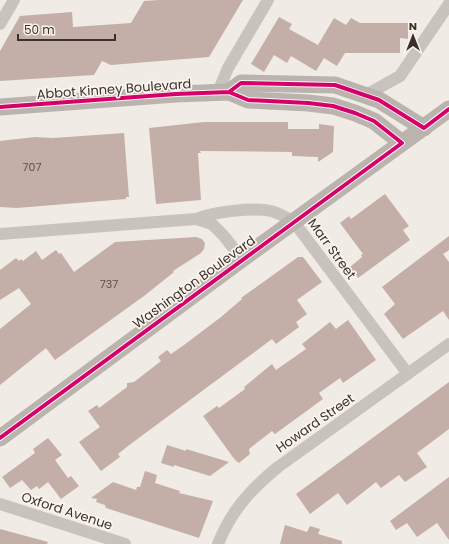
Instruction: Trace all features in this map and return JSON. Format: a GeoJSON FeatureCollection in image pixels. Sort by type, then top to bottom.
{"type":"FeatureCollection","features":[{"type":"Feature","properties":{"kind":"street"},"geometry":{"type":"LineString","coordinates":[[0,24],[14,0]]}},
{"type":"Feature","properties":{"kind":"street"},"geometry":{"type":"LineString","coordinates":[[223,92],[228,68],[268,0]]}},
{"type":"Feature","properties":{"kind":"street"},"geometry":{"type":"LineString","coordinates":[[366,95],[400,76],[449,4]]}},
{"type":"Feature","properties":{"kind":"street","name":"Abbot Kinney Boulevard"},"geometry":{"type":"LineString","coordinates":[[223,92],[241,83],[335,85],[379,100],[424,128]]}},
{"type":"Feature","properties":{"kind":"street","name":"Abbot Kinney Boulevard"},"geometry":{"type":"LineString","coordinates":[[0,107],[223,92],[248,100],[308,103],[333,106],[374,121],[402,143]]}},
{"type":"Feature","properties":{"kind":"street","name":"Washington Boulevard"},"geometry":{"type":"LineString","coordinates":[[0,438],[242,259],[449,109]]}},
{"type":"Feature","properties":{"kind":"street","name":"Marr Street"},"geometry":{"type":"LineString","coordinates":[[0,234],[196,219],[221,212],[260,210],[271,211],[294,222],[408,374]]}},
{"type":"Feature","properties":{"kind":"street","name":"Marr Street"},"geometry":{"type":"LineString","coordinates":[[196,219],[212,224],[242,259]]}},
{"type":"Feature","properties":{"kind":"street","name":"Howard Street"},"geometry":{"type":"LineString","coordinates":[[218,544],[235,510],[258,483],[449,344]]}},
{"type":"Feature","properties":{"kind":"street","name":"Oxford Avenue"},"geometry":{"type":"LineString","coordinates":[[0,504],[125,544]]}},
{"type":"Feature","properties":{"kind":"building"},"geometry":{"type":"Polygon","coordinates":[[[243,0],[209,57],[111,65],[102,61],[94,75],[0,81],[0,51],[20,16],[72,12],[73,27],[131,23],[144,1],[243,0]]]}},
{"type":"Feature","properties":{"kind":"building"},"geometry":{"type":"Polygon","coordinates":[[[279,17],[292,24],[289,29],[318,45],[334,18],[346,25],[351,18],[360,23],[408,23],[408,39],[400,38],[400,53],[345,53],[337,66],[324,58],[316,71],[291,56],[287,63],[274,55],[264,72],[251,64],[279,17]]]}},
{"type":"Feature","properties":{"kind":"building"},"geometry":{"type":"Polygon","coordinates":[[[204,122],[288,122],[288,129],[319,129],[319,124],[334,126],[333,152],[318,162],[318,157],[292,156],[292,152],[200,151],[201,153],[198,153],[201,200],[156,204],[149,128],[204,122]]]}},
{"type":"Feature","properties":{"kind":"building"},"geometry":{"type":"Polygon","coordinates":[[[124,133],[129,197],[126,197],[126,199],[17,208],[0,207],[0,141],[35,137],[53,138],[124,133]]]}},
{"type":"Feature","properties":{"kind":"building"},"geometry":{"type":"Polygon","coordinates":[[[385,194],[409,226],[403,230],[410,240],[358,278],[350,267],[362,257],[361,255],[363,254],[340,223],[349,216],[351,219],[385,194]]]}},
{"type":"Feature","properties":{"kind":"building"},"geometry":{"type":"Polygon","coordinates":[[[449,236],[449,250],[443,254],[449,262],[449,320],[443,311],[403,339],[384,314],[395,304],[382,287],[449,236]]]}},
{"type":"Feature","properties":{"kind":"building"},"geometry":{"type":"Polygon","coordinates":[[[196,237],[202,239],[205,243],[204,249],[201,253],[173,271],[174,272],[144,296],[55,360],[46,348],[0,385],[0,329],[31,304],[19,288],[0,300],[0,270],[16,258],[19,261],[21,259],[23,261],[36,251],[42,260],[56,250],[59,254],[61,253],[74,272],[115,242],[196,237]]]}},
{"type":"Feature","properties":{"kind":"building"},"geometry":{"type":"Polygon","coordinates":[[[298,257],[303,257],[322,282],[297,300],[307,314],[296,322],[299,327],[276,344],[272,339],[128,446],[118,454],[120,457],[101,471],[79,442],[100,427],[88,411],[97,405],[99,408],[127,387],[127,383],[134,382],[161,361],[158,357],[167,350],[171,354],[184,345],[221,317],[242,299],[241,298],[298,257]]]}},
{"type":"Feature","properties":{"kind":"building"},"geometry":{"type":"Polygon","coordinates":[[[348,320],[376,360],[343,383],[340,378],[319,393],[323,399],[275,434],[272,431],[249,449],[250,454],[239,463],[235,460],[203,416],[217,406],[219,408],[245,389],[244,387],[272,364],[276,370],[306,349],[302,344],[330,322],[336,329],[348,320]]]}},
{"type":"Feature","properties":{"kind":"building"},"geometry":{"type":"Polygon","coordinates":[[[449,382],[449,429],[417,453],[427,467],[405,482],[399,475],[381,488],[376,482],[347,505],[338,493],[310,514],[296,494],[449,382]]]}},
{"type":"Feature","properties":{"kind":"building"},"geometry":{"type":"Polygon","coordinates":[[[48,438],[62,455],[55,460],[68,478],[71,476],[79,486],[61,499],[48,482],[39,489],[37,486],[31,490],[22,480],[10,488],[2,477],[35,453],[33,449],[48,438]]]}},
{"type":"Feature","properties":{"kind":"building"},"geometry":{"type":"Polygon","coordinates":[[[167,445],[229,462],[210,476],[174,465],[174,467],[161,463],[167,445]]]}},
{"type":"Feature","properties":{"kind":"building"},"geometry":{"type":"Polygon","coordinates":[[[145,471],[157,475],[155,483],[180,491],[179,493],[213,501],[199,538],[106,508],[105,505],[96,502],[97,499],[91,498],[113,482],[136,490],[137,487],[140,487],[145,471]]]}},
{"type":"Feature","properties":{"kind":"building"},"geometry":{"type":"Polygon","coordinates":[[[449,477],[449,540],[437,523],[417,537],[407,523],[396,530],[390,521],[449,477]]]}},
{"type":"Feature","properties":{"kind":"building"},"geometry":{"type":"Polygon","coordinates":[[[285,525],[307,532],[310,526],[320,529],[318,534],[342,541],[342,544],[280,544],[285,525]]]}},
{"type":"Feature","properties":{"kind":"building"},"geometry":{"type":"Polygon","coordinates":[[[0,529],[48,542],[47,544],[0,544],[0,529]]]}},
{"type":"Feature","properties":{"kind":"cycle path"},"geometry":{"type":"LineString","coordinates":[[229,92],[241,83],[335,85],[379,100],[424,128],[449,109]]}},
{"type":"Feature","properties":{"kind":"cycle path"},"geometry":{"type":"LineString","coordinates":[[0,107],[176,94],[229,92],[248,100],[308,103],[333,106],[374,121],[402,143],[0,438]]}}]}
